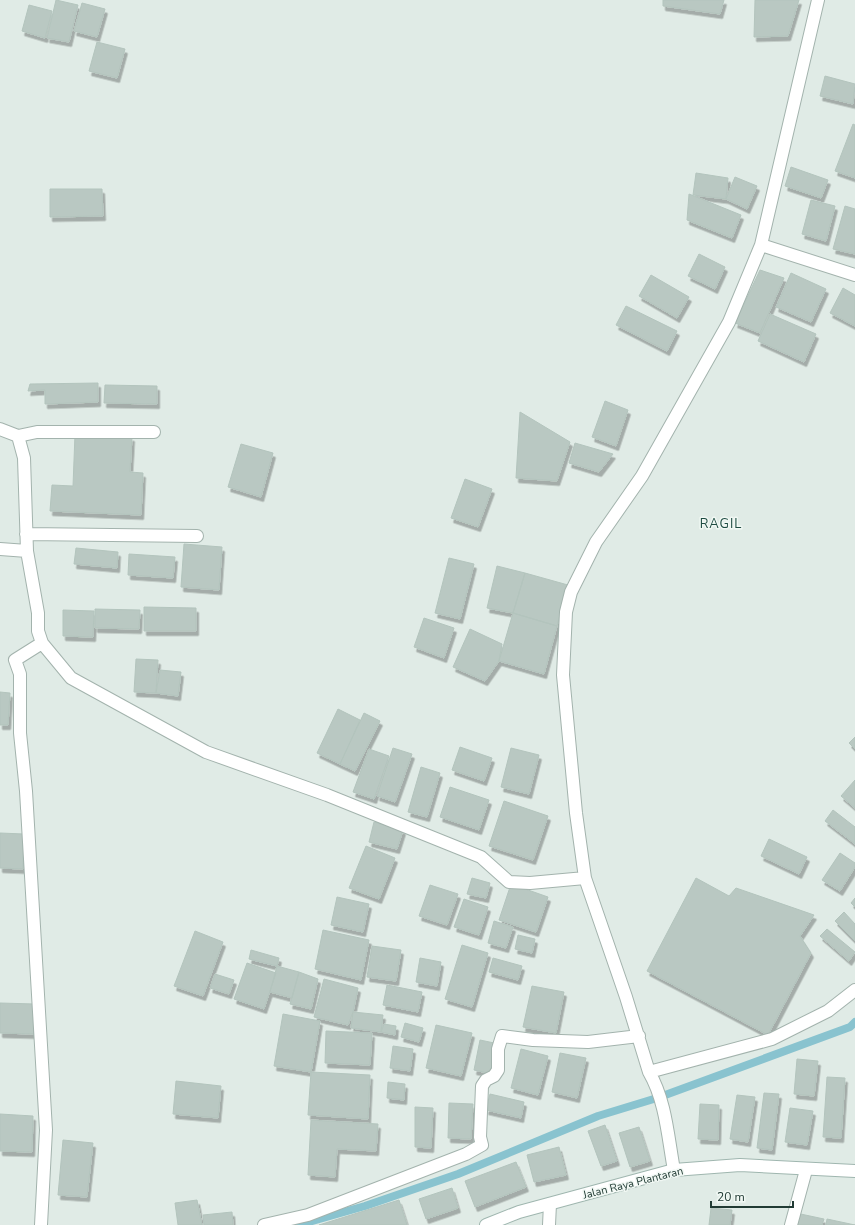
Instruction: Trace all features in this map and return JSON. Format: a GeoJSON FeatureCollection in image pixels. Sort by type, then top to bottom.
{"type":"FeatureCollection","features":[{"type":"Feature","properties":{"kind":"street"},"geometry":{"type":"LineString","coordinates":[[674,1170],[662,1106],[585,878],[576,813],[563,675],[566,612],[571,592],[596,542],[642,476],[729,322],[761,245],[818,0]]}},
{"type":"Feature","properties":{"kind":"street"},"geometry":{"type":"LineString","coordinates":[[761,245],[855,275]]}},
{"type":"Feature","properties":{"kind":"street"},"geometry":{"type":"LineString","coordinates":[[0,429],[18,436],[37,432],[154,432]]}},
{"type":"Feature","properties":{"kind":"street"},"geometry":{"type":"LineString","coordinates":[[18,436],[24,458],[27,551],[38,613],[38,631],[42,643],[71,678],[206,752],[327,796],[481,857],[509,882],[530,883],[585,878]]}},
{"type":"Feature","properties":{"kind":"street"},"geometry":{"type":"LineString","coordinates":[[26,534],[197,536]]}},
{"type":"Feature","properties":{"kind":"street"},"geometry":{"type":"LineString","coordinates":[[0,549],[27,551]]}},
{"type":"Feature","properties":{"kind":"street"},"geometry":{"type":"LineString","coordinates":[[41,1225],[46,1130],[26,791],[20,733],[20,674],[14,660],[42,643]]}},
{"type":"Feature","properties":{"kind":"street"},"geometry":{"type":"LineString","coordinates":[[652,1076],[772,1039],[828,1011],[855,990]]}},
{"type":"Feature","properties":{"kind":"street"},"geometry":{"type":"LineString","coordinates":[[264,1225],[308,1215],[466,1154],[482,1145],[480,1137],[482,1086],[486,1080],[494,1076],[498,1070],[498,1048],[502,1036],[533,1040],[588,1042],[639,1036]]}},
{"type":"Feature","properties":{"kind":"street","name":"Jalan Raya Plantaran"},"geometry":{"type":"LineString","coordinates":[[486,1225],[520,1212],[674,1170],[740,1165],[806,1170],[855,1171]]}},
{"type":"Feature","properties":{"kind":"street"},"geometry":{"type":"LineString","coordinates":[[791,1225],[806,1170]]}},
{"type":"Feature","properties":{"kind":"street"},"geometry":{"type":"LineString","coordinates":[[549,1225],[550,1204]]}},
{"type":"Feature","properties":{"kind":"building"},"geometry":{"type":"Polygon","coordinates":[[[56,0],[78,5],[69,42],[47,38],[56,0]]]}},
{"type":"Feature","properties":{"kind":"building"},"geometry":{"type":"Polygon","coordinates":[[[663,0],[724,0],[720,14],[663,6],[663,0]]]}},
{"type":"Feature","properties":{"kind":"building"},"geometry":{"type":"Polygon","coordinates":[[[755,0],[799,0],[788,36],[754,37],[755,0]]]}},
{"type":"Feature","properties":{"kind":"building"},"geometry":{"type":"Polygon","coordinates":[[[82,3],[105,9],[97,37],[74,31],[82,3]]]}},
{"type":"Feature","properties":{"kind":"building"},"geometry":{"type":"Polygon","coordinates":[[[29,5],[52,11],[45,38],[22,31],[29,5]]]}},
{"type":"Feature","properties":{"kind":"building"},"geometry":{"type":"Polygon","coordinates":[[[97,42],[125,49],[117,78],[89,71],[97,42]]]}},
{"type":"Feature","properties":{"kind":"building"},"geometry":{"type":"Polygon","coordinates":[[[825,76],[855,84],[853,104],[820,96],[825,76]]]}},
{"type":"Feature","properties":{"kind":"building"},"geometry":{"type":"Polygon","coordinates":[[[853,124],[855,125],[855,178],[835,171],[853,124]]]}},
{"type":"Feature","properties":{"kind":"building"},"geometry":{"type":"Polygon","coordinates":[[[791,167],[828,180],[821,198],[785,186],[791,167]]]}},
{"type":"Feature","properties":{"kind":"building"},"geometry":{"type":"Polygon","coordinates":[[[696,173],[728,178],[726,199],[693,195],[696,173]]]}},
{"type":"Feature","properties":{"kind":"building"},"geometry":{"type":"Polygon","coordinates":[[[735,177],[757,186],[747,209],[726,199],[735,177]]]}},
{"type":"Feature","properties":{"kind":"building"},"geometry":{"type":"Polygon","coordinates":[[[50,189],[102,189],[103,216],[50,217],[50,189]]]}},
{"type":"Feature","properties":{"kind":"building"},"geometry":{"type":"Polygon","coordinates":[[[689,194],[741,215],[732,238],[687,220],[689,194]]]}},
{"type":"Feature","properties":{"kind":"building"},"geometry":{"type":"Polygon","coordinates":[[[811,200],[835,206],[826,241],[802,234],[811,200]]]}},
{"type":"Feature","properties":{"kind":"building"},"geometry":{"type":"Polygon","coordinates":[[[845,206],[855,209],[855,254],[833,249],[845,206]]]}},
{"type":"Feature","properties":{"kind":"building"},"geometry":{"type":"Polygon","coordinates":[[[699,254],[725,267],[715,289],[688,276],[699,254]]]}},
{"type":"Feature","properties":{"kind":"building"},"geometry":{"type":"Polygon","coordinates":[[[760,270],[784,278],[760,333],[735,323],[760,270]]]}},
{"type":"Feature","properties":{"kind":"building"},"geometry":{"type":"Polygon","coordinates":[[[791,273],[826,289],[811,322],[776,307],[791,273]]]}},
{"type":"Feature","properties":{"kind":"building"},"geometry":{"type":"Polygon","coordinates":[[[651,275],[689,297],[677,318],[639,296],[651,275]]]}},
{"type":"Feature","properties":{"kind":"building"},"geometry":{"type":"Polygon","coordinates":[[[843,288],[855,295],[855,326],[830,313],[843,288]]]}},
{"type":"Feature","properties":{"kind":"building"},"geometry":{"type":"Polygon","coordinates":[[[626,306],[677,331],[667,351],[616,325],[626,306]]]}},
{"type":"Feature","properties":{"kind":"building"},"geometry":{"type":"Polygon","coordinates":[[[770,314],[816,334],[804,362],[758,341],[770,314]]]}},
{"type":"Feature","properties":{"kind":"building"},"geometry":{"type":"Polygon","coordinates":[[[98,383],[98,402],[45,404],[45,390],[28,391],[30,384],[98,383]]]}},
{"type":"Feature","properties":{"kind":"building"},"geometry":{"type":"Polygon","coordinates":[[[105,385],[157,386],[157,404],[104,403],[105,385]]]}},
{"type":"Feature","properties":{"kind":"building"},"geometry":{"type":"Polygon","coordinates":[[[605,401],[628,410],[616,446],[592,437],[605,401]]]}},
{"type":"Feature","properties":{"kind":"building"},"geometry":{"type":"Polygon","coordinates":[[[520,412],[570,442],[557,481],[516,478],[520,412]]]}},
{"type":"Feature","properties":{"kind":"building"},"geometry":{"type":"Polygon","coordinates":[[[75,434],[132,437],[130,472],[143,473],[141,515],[50,511],[52,485],[73,486],[75,434]]]}},
{"type":"Feature","properties":{"kind":"building"},"geometry":{"type":"Polygon","coordinates":[[[575,443],[613,454],[599,472],[569,463],[575,443]]]}},
{"type":"Feature","properties":{"kind":"building"},"geometry":{"type":"Polygon","coordinates":[[[241,444],[273,453],[261,497],[228,487],[241,444]]]}},
{"type":"Feature","properties":{"kind":"building"},"geometry":{"type":"Polygon","coordinates":[[[465,479],[492,489],[478,527],[451,518],[465,479]]]}},
{"type":"Feature","properties":{"kind":"building"},"geometry":{"type":"Polygon","coordinates":[[[184,544],[222,547],[219,590],[181,587],[184,544]]]}},
{"type":"Feature","properties":{"kind":"building"},"geometry":{"type":"Polygon","coordinates":[[[76,548],[118,552],[117,568],[74,564],[76,548]]]}},
{"type":"Feature","properties":{"kind":"building"},"geometry":{"type":"Polygon","coordinates":[[[129,554],[175,557],[173,578],[128,575],[129,554]]]}},
{"type":"Feature","properties":{"kind":"building"},"geometry":{"type":"Polygon","coordinates":[[[449,558],[474,564],[460,619],[435,613],[449,558]]]}},
{"type":"Feature","properties":{"kind":"building"},"geometry":{"type":"Polygon","coordinates":[[[497,566],[525,573],[513,613],[487,608],[497,566]]]}},
{"type":"Feature","properties":{"kind":"building"},"geometry":{"type":"Polygon","coordinates":[[[525,573],[568,585],[557,626],[513,613],[525,573]]]}},
{"type":"Feature","properties":{"kind":"building"},"geometry":{"type":"Polygon","coordinates":[[[144,607],[196,608],[196,631],[144,631],[144,607]]]}},
{"type":"Feature","properties":{"kind":"building"},"geometry":{"type":"Polygon","coordinates":[[[95,609],[140,610],[139,629],[95,628],[95,609]]]}},
{"type":"Feature","properties":{"kind":"building"},"geometry":{"type":"Polygon","coordinates":[[[63,610],[94,611],[93,637],[63,636],[63,610]]]}},
{"type":"Feature","properties":{"kind":"building"},"geometry":{"type":"Polygon","coordinates":[[[513,613],[557,626],[544,674],[499,661],[513,613]]]}},
{"type":"Feature","properties":{"kind":"building"},"geometry":{"type":"Polygon","coordinates":[[[424,618],[454,628],[444,658],[414,647],[424,618]]]}},
{"type":"Feature","properties":{"kind":"building"},"geometry":{"type":"Polygon","coordinates":[[[470,629],[502,644],[499,661],[485,681],[453,667],[470,629]]]}},
{"type":"Feature","properties":{"kind":"building"},"geometry":{"type":"Polygon","coordinates":[[[136,659],[158,660],[156,693],[134,692],[136,659]]]}},
{"type":"Feature","properties":{"kind":"building"},"geometry":{"type":"Polygon","coordinates":[[[160,670],[181,672],[178,696],[156,693],[160,670]]]}},
{"type":"Feature","properties":{"kind":"building"},"geometry":{"type":"Polygon","coordinates":[[[0,692],[10,693],[8,725],[0,725],[0,692]]]}},
{"type":"Feature","properties":{"kind":"building"},"geometry":{"type":"Polygon","coordinates":[[[338,709],[360,720],[340,764],[317,753],[338,709]]]}},
{"type":"Feature","properties":{"kind":"building"},"geometry":{"type":"Polygon","coordinates":[[[364,713],[380,721],[355,771],[340,764],[364,713]]]}},
{"type":"Feature","properties":{"kind":"building"},"geometry":{"type":"Polygon","coordinates":[[[855,737],[855,749],[849,743],[855,737]]]}},
{"type":"Feature","properties":{"kind":"building"},"geometry":{"type":"Polygon","coordinates":[[[460,747],[492,758],[484,781],[452,770],[460,747]]]}},
{"type":"Feature","properties":{"kind":"building"},"geometry":{"type":"Polygon","coordinates":[[[393,748],[412,754],[395,802],[377,796],[393,748]]]}},
{"type":"Feature","properties":{"kind":"building"},"geometry":{"type":"Polygon","coordinates":[[[511,748],[539,755],[529,794],[501,787],[511,748]]]}},
{"type":"Feature","properties":{"kind":"building"},"geometry":{"type":"Polygon","coordinates":[[[369,749],[389,756],[374,799],[353,792],[369,749]]]}},
{"type":"Feature","properties":{"kind":"building"},"geometry":{"type":"Polygon","coordinates":[[[421,767],[440,773],[427,817],[408,812],[421,767]]]}},
{"type":"Feature","properties":{"kind":"building"},"geometry":{"type":"Polygon","coordinates":[[[855,780],[855,808],[841,796],[855,780]]]}},
{"type":"Feature","properties":{"kind":"building"},"geometry":{"type":"Polygon","coordinates":[[[450,787],[489,800],[479,830],[440,817],[450,787]]]}},
{"type":"Feature","properties":{"kind":"building"},"geometry":{"type":"Polygon","coordinates":[[[504,801],[548,816],[533,860],[489,846],[504,801]]]}},
{"type":"Feature","properties":{"kind":"building"},"geometry":{"type":"Polygon","coordinates":[[[833,810],[855,827],[855,844],[825,821],[833,810]]]}},
{"type":"Feature","properties":{"kind":"building"},"geometry":{"type":"Polygon","coordinates":[[[374,822],[403,830],[397,849],[369,842],[374,822]]]}},
{"type":"Feature","properties":{"kind":"building"},"geometry":{"type":"Polygon","coordinates":[[[0,833],[24,834],[23,869],[0,868],[0,833]]]}},
{"type":"Feature","properties":{"kind":"building"},"geometry":{"type":"Polygon","coordinates":[[[769,839],[807,857],[799,874],[761,856],[769,839]]]}},
{"type":"Feature","properties":{"kind":"building"},"geometry":{"type":"Polygon","coordinates":[[[366,846],[395,858],[379,899],[349,888],[366,846]]]}},
{"type":"Feature","properties":{"kind":"building"},"geometry":{"type":"Polygon","coordinates":[[[840,853],[855,863],[855,867],[840,891],[822,880],[840,853]]]}},
{"type":"Feature","properties":{"kind":"building"},"geometry":{"type":"Polygon","coordinates":[[[472,878],[490,883],[486,898],[467,894],[472,878]]]}},
{"type":"Feature","properties":{"kind":"building"},"geometry":{"type":"Polygon","coordinates":[[[696,878],[729,896],[736,888],[814,915],[800,936],[811,953],[768,1035],[647,971],[696,878]]]}},
{"type":"Feature","properties":{"kind":"building"},"geometry":{"type":"Polygon","coordinates":[[[511,884],[548,897],[536,932],[499,920],[511,884]]]}},
{"type":"Feature","properties":{"kind":"building"},"geometry":{"type":"Polygon","coordinates":[[[430,885],[458,894],[447,925],[419,916],[430,885]]]}},
{"type":"Feature","properties":{"kind":"building"},"geometry":{"type":"Polygon","coordinates":[[[337,897],[369,904],[363,932],[331,925],[337,897]]]}},
{"type":"Feature","properties":{"kind":"building"},"geometry":{"type":"Polygon","coordinates":[[[855,898],[855,907],[851,903],[855,898]]]}},
{"type":"Feature","properties":{"kind":"building"},"geometry":{"type":"Polygon","coordinates":[[[464,899],[488,907],[479,935],[454,927],[464,899]]]}},
{"type":"Feature","properties":{"kind":"building"},"geometry":{"type":"Polygon","coordinates":[[[844,912],[855,924],[855,941],[835,921],[844,912]]]}},
{"type":"Feature","properties":{"kind":"building"},"geometry":{"type":"Polygon","coordinates":[[[494,921],[513,927],[506,948],[488,943],[494,921]]]}},
{"type":"Feature","properties":{"kind":"building"},"geometry":{"type":"Polygon","coordinates":[[[827,929],[855,952],[849,961],[820,936],[827,929]]]}},
{"type":"Feature","properties":{"kind":"building"},"geometry":{"type":"Polygon","coordinates":[[[323,930],[369,940],[361,980],[315,969],[323,930]]]}},
{"type":"Feature","properties":{"kind":"building"},"geometry":{"type":"Polygon","coordinates":[[[195,931],[223,942],[203,996],[174,986],[195,931]]]}},
{"type":"Feature","properties":{"kind":"building"},"geometry":{"type":"Polygon","coordinates":[[[518,935],[535,939],[532,953],[515,949],[518,935]]]}},
{"type":"Feature","properties":{"kind":"building"},"geometry":{"type":"Polygon","coordinates":[[[462,945],[488,953],[472,1007],[445,999],[462,945]]]}},
{"type":"Feature","properties":{"kind":"building"},"geometry":{"type":"Polygon","coordinates":[[[372,946],[401,950],[396,981],[367,977],[372,946]]]}},
{"type":"Feature","properties":{"kind":"building"},"geometry":{"type":"Polygon","coordinates":[[[251,950],[279,958],[277,966],[249,959],[251,950]]]}},
{"type":"Feature","properties":{"kind":"building"},"geometry":{"type":"Polygon","coordinates":[[[420,958],[441,962],[437,986],[416,982],[420,958]]]}},
{"type":"Feature","properties":{"kind":"building"},"geometry":{"type":"Polygon","coordinates":[[[493,958],[522,966],[518,980],[489,972],[493,958]]]}},
{"type":"Feature","properties":{"kind":"building"},"geometry":{"type":"Polygon","coordinates":[[[247,963],[276,973],[264,1009],[234,999],[247,963]]]}},
{"type":"Feature","properties":{"kind":"building"},"geometry":{"type":"Polygon","coordinates":[[[277,966],[299,972],[292,998],[270,992],[277,966]]]}},
{"type":"Feature","properties":{"kind":"building"},"geometry":{"type":"Polygon","coordinates":[[[299,972],[318,979],[311,1009],[290,1004],[299,972]]]}},
{"type":"Feature","properties":{"kind":"building"},"geometry":{"type":"Polygon","coordinates":[[[215,974],[234,980],[229,994],[210,988],[215,974]]]}},
{"type":"Feature","properties":{"kind":"building"},"geometry":{"type":"Polygon","coordinates":[[[324,979],[358,988],[353,1012],[348,1025],[314,1017],[324,979]]]}},
{"type":"Feature","properties":{"kind":"building"},"geometry":{"type":"Polygon","coordinates":[[[387,985],[422,992],[418,1012],[383,1005],[387,985]]]}},
{"type":"Feature","properties":{"kind":"building"},"geometry":{"type":"Polygon","coordinates":[[[532,986],[564,992],[556,1033],[523,1027],[532,986]]]}},
{"type":"Feature","properties":{"kind":"building"},"geometry":{"type":"Polygon","coordinates":[[[0,1003],[35,1004],[34,1034],[0,1033],[0,1003]]]}},
{"type":"Feature","properties":{"kind":"building"},"geometry":{"type":"Polygon","coordinates":[[[353,1012],[383,1015],[381,1032],[351,1028],[353,1012]]]}},
{"type":"Feature","properties":{"kind":"building"},"geometry":{"type":"Polygon","coordinates":[[[283,1014],[320,1021],[311,1072],[274,1066],[283,1014]]]}},
{"type":"Feature","properties":{"kind":"building"},"geometry":{"type":"Polygon","coordinates":[[[405,1023],[423,1028],[419,1042],[401,1037],[405,1023]]]}},
{"type":"Feature","properties":{"kind":"building"},"geometry":{"type":"Polygon","coordinates":[[[384,1024],[396,1026],[395,1035],[381,1032],[384,1024]]]}},
{"type":"Feature","properties":{"kind":"building"},"geometry":{"type":"Polygon","coordinates":[[[436,1025],[472,1033],[461,1076],[426,1068],[436,1025]]]}},
{"type":"Feature","properties":{"kind":"building"},"geometry":{"type":"Polygon","coordinates":[[[326,1031],[372,1033],[370,1065],[325,1063],[326,1031]]]}},
{"type":"Feature","properties":{"kind":"building"},"geometry":{"type":"Polygon","coordinates":[[[480,1040],[499,1044],[492,1074],[474,1070],[480,1040]]]}},
{"type":"Feature","properties":{"kind":"building"},"geometry":{"type":"Polygon","coordinates":[[[393,1046],[413,1049],[410,1071],[390,1068],[393,1046]]]}},
{"type":"Feature","properties":{"kind":"building"},"geometry":{"type":"Polygon","coordinates":[[[521,1049],[548,1056],[538,1095],[511,1088],[521,1049]]]}},
{"type":"Feature","properties":{"kind":"building"},"geometry":{"type":"Polygon","coordinates":[[[560,1053],[586,1058],[577,1098],[552,1092],[560,1053]]]}},
{"type":"Feature","properties":{"kind":"building"},"geometry":{"type":"Polygon","coordinates":[[[797,1059],[818,1061],[814,1096],[794,1094],[797,1059]]]}},
{"type":"Feature","properties":{"kind":"building"},"geometry":{"type":"Polygon","coordinates":[[[311,1072],[370,1075],[368,1119],[308,1115],[311,1072]]]}},
{"type":"Feature","properties":{"kind":"building"},"geometry":{"type":"Polygon","coordinates":[[[827,1077],[845,1078],[841,1138],[823,1137],[827,1077]]]}},
{"type":"Feature","properties":{"kind":"building"},"geometry":{"type":"Polygon","coordinates":[[[176,1081],[221,1086],[218,1118],[173,1114],[176,1081]]]}},
{"type":"Feature","properties":{"kind":"building"},"geometry":{"type":"Polygon","coordinates":[[[388,1082],[405,1084],[404,1100],[387,1098],[388,1082]]]}},
{"type":"Feature","properties":{"kind":"building"},"geometry":{"type":"Polygon","coordinates":[[[764,1093],[779,1094],[772,1150],[757,1148],[764,1093]]]}},
{"type":"Feature","properties":{"kind":"building"},"geometry":{"type":"Polygon","coordinates":[[[490,1094],[524,1102],[521,1118],[486,1110],[490,1094]]]}},
{"type":"Feature","properties":{"kind":"building"},"geometry":{"type":"Polygon","coordinates":[[[737,1095],[755,1097],[748,1142],[730,1139],[737,1095]]]}},
{"type":"Feature","properties":{"kind":"building"},"geometry":{"type":"Polygon","coordinates":[[[449,1103],[473,1104],[471,1139],[448,1138],[449,1103]]]}},
{"type":"Feature","properties":{"kind":"building"},"geometry":{"type":"Polygon","coordinates":[[[700,1104],[719,1105],[718,1140],[698,1139],[700,1104]]]}},
{"type":"Feature","properties":{"kind":"building"},"geometry":{"type":"Polygon","coordinates":[[[415,1107],[433,1108],[431,1148],[415,1147],[415,1107]]]}},
{"type":"Feature","properties":{"kind":"building"},"geometry":{"type":"Polygon","coordinates":[[[790,1108],[813,1111],[807,1145],[785,1142],[790,1108]]]}},
{"type":"Feature","properties":{"kind":"building"},"geometry":{"type":"Polygon","coordinates":[[[0,1114],[33,1116],[32,1152],[0,1151],[0,1114]]]}},
{"type":"Feature","properties":{"kind":"building"},"geometry":{"type":"Polygon","coordinates":[[[311,1120],[378,1124],[376,1151],[337,1149],[335,1177],[308,1175],[311,1120]]]}},
{"type":"Feature","properties":{"kind":"building"},"geometry":{"type":"Polygon","coordinates":[[[605,1125],[617,1161],[601,1166],[588,1131],[605,1125]]]}},
{"type":"Feature","properties":{"kind":"building"},"geometry":{"type":"Polygon","coordinates":[[[639,1127],[650,1161],[630,1167],[619,1133],[639,1127]]]}},
{"type":"Feature","properties":{"kind":"building"},"geometry":{"type":"Polygon","coordinates":[[[63,1140],[93,1143],[87,1197],[58,1195],[63,1140]]]}},
{"type":"Feature","properties":{"kind":"building"},"geometry":{"type":"Polygon","coordinates":[[[559,1147],[566,1175],[534,1182],[527,1155],[559,1147]]]}},
{"type":"Feature","properties":{"kind":"building"},"geometry":{"type":"Polygon","coordinates":[[[516,1162],[526,1187],[475,1207],[465,1181],[516,1162]]]}},
{"type":"Feature","properties":{"kind":"building"},"geometry":{"type":"Polygon","coordinates":[[[452,1188],[458,1208],[426,1219],[419,1199],[452,1188]]]}},
{"type":"Feature","properties":{"kind":"building"},"geometry":{"type":"Polygon","coordinates":[[[197,1200],[202,1225],[178,1225],[175,1203],[197,1200]]]}},
{"type":"Feature","properties":{"kind":"building"},"geometry":{"type":"Polygon","coordinates":[[[399,1200],[407,1225],[319,1225],[399,1200]]]}},
{"type":"Feature","properties":{"kind":"building"},"geometry":{"type":"Polygon","coordinates":[[[711,1208],[732,1210],[730,1225],[709,1225],[711,1208]]]}},
{"type":"Feature","properties":{"kind":"building"},"geometry":{"type":"Polygon","coordinates":[[[232,1212],[233,1225],[204,1225],[203,1215],[232,1212]]]}},
{"type":"Feature","properties":{"kind":"building"},"geometry":{"type":"Polygon","coordinates":[[[796,1213],[824,1219],[822,1225],[794,1225],[796,1213]]]}},
{"type":"Feature","properties":{"kind":"building"},"geometry":{"type":"Polygon","coordinates":[[[827,1219],[855,1225],[826,1225],[827,1219]]]}},
{"type":"Feature","properties":{"kind":"waterway"},"geometry":{"type":"LineString","coordinates":[[298,1225],[365,1206],[458,1174],[598,1116],[657,1098],[850,1027],[855,1022]]}},
{"type":"Feature","properties":{"kind":"district","name":"RAGIL"},"geometry":{"type":"Point","coordinates":[721,524]}}]}
